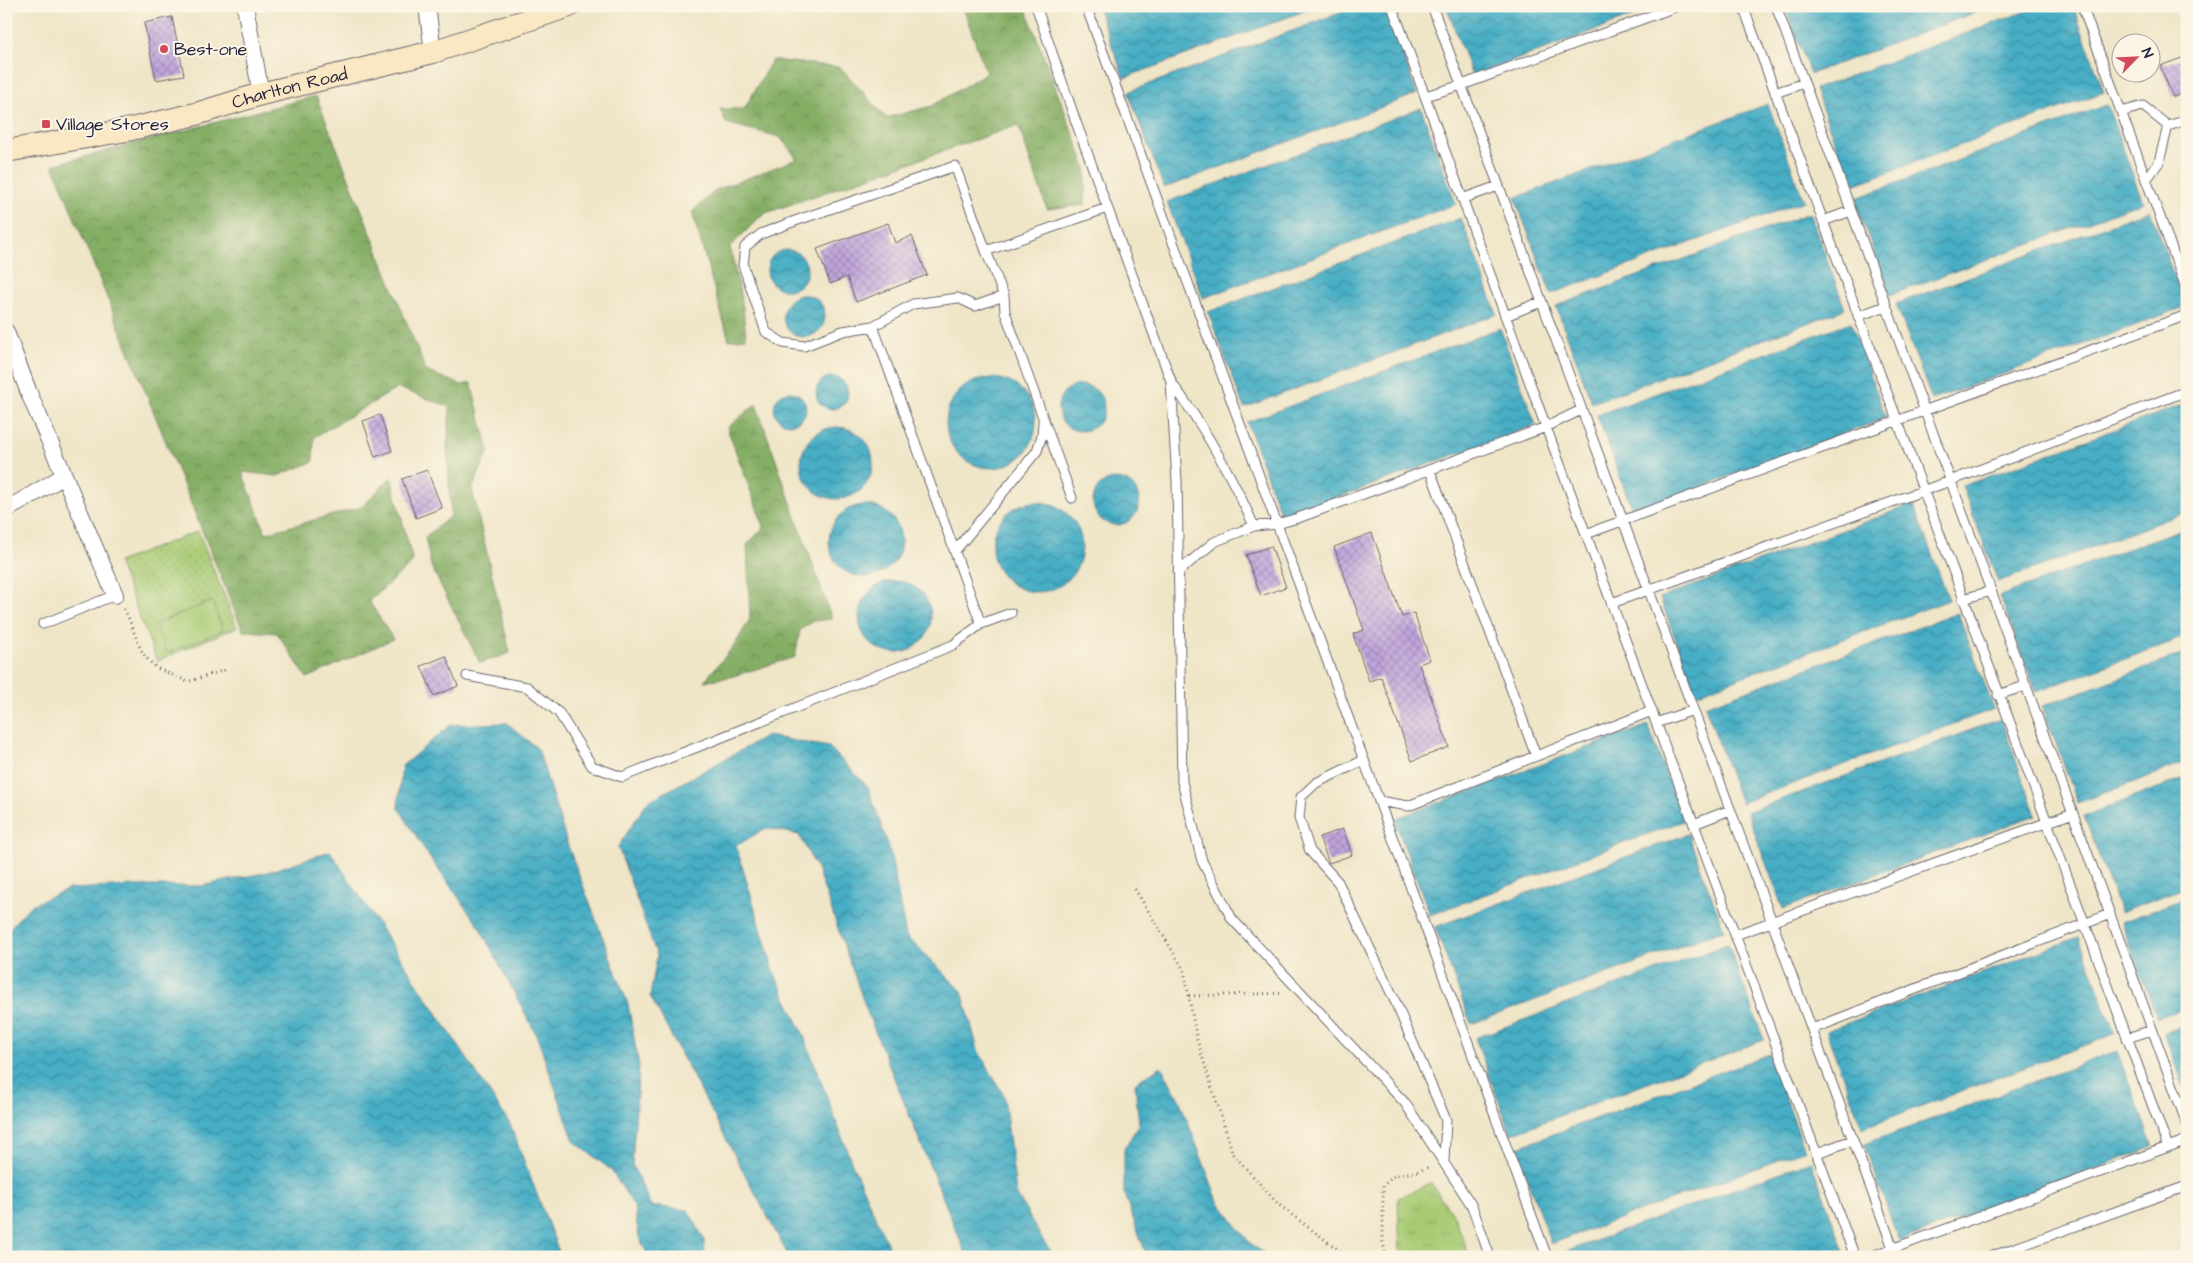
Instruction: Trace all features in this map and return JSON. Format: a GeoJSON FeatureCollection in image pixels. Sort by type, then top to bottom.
{"type":"FeatureCollection","features":[{"type":"Feature","properties":{"kind":"street"},"geometry":{"type":"LineString","coordinates":[[245,6],[261,94]]}},
{"type":"Feature","properties":{"kind":"street"},"geometry":{"type":"LineString","coordinates":[[426,6],[434,52]]}},
{"type":"Feature","properties":{"kind":"street","name":"Charlton Road"},"geometry":{"type":"LineString","coordinates":[[6,151],[127,130],[196,114],[261,94],[434,52],[569,6]]}},
{"type":"Feature","properties":{"kind":"street"},"geometry":{"type":"LineString","coordinates":[[6,332],[29,393],[115,595]]}},
{"type":"Feature","properties":{"kind":"street"},"geometry":{"type":"LineString","coordinates":[[6,510],[64,476]]}},
{"type":"Feature","properties":{"kind":"lane"},"geometry":{"type":"LineString","coordinates":[[1036,6],[1170,382],[1176,481],[1182,782],[1202,861],[1232,919],[1405,1103],[1472,1206],[1490,1257]]}},
{"type":"Feature","properties":{"kind":"lane"},"geometry":{"type":"LineString","coordinates":[[1086,6],[1547,1257]]}},
{"type":"Feature","properties":{"kind":"lane"},"geometry":{"type":"LineString","coordinates":[[1392,6],[1546,427],[1855,1257]]}},
{"type":"Feature","properties":{"kind":"lane"},"geometry":{"type":"LineString","coordinates":[[1432,6],[1893,1248]]}},
{"type":"Feature","properties":{"kind":"lane"},"geometry":{"type":"LineString","coordinates":[[1425,96],[1462,85],[1678,6]]}},
{"type":"Feature","properties":{"kind":"lane"},"geometry":{"type":"LineString","coordinates":[[1743,6],[1998,695],[2168,1147]]}},
{"type":"Feature","properties":{"kind":"lane"},"geometry":{"type":"LineString","coordinates":[[1776,6],[2187,1124]]}},
{"type":"Feature","properties":{"kind":"lane"},"geometry":{"type":"LineString","coordinates":[[2082,6],[2187,290]]}},
{"type":"Feature","properties":{"kind":"lane"},"geometry":{"type":"LineString","coordinates":[[1775,93],[1804,83]]}},
{"type":"Feature","properties":{"kind":"lane"},"geometry":{"type":"LineString","coordinates":[[2121,112],[2144,106],[2168,126]]}},
{"type":"Feature","properties":{"kind":"lane"},"geometry":{"type":"LineString","coordinates":[[2168,126],[2187,120]]}},
{"type":"Feature","properties":{"kind":"lane"},"geometry":{"type":"LineString","coordinates":[[2146,180],[2159,162],[2168,126]]}},
{"type":"Feature","properties":{"kind":"lane"},"geometry":{"type":"LineString","coordinates":[[1004,296],[975,306],[958,298],[913,304],[873,326],[843,331],[804,346],[783,344],[766,332],[743,265],[745,247],[761,234],[786,224],[955,166],[1004,296],[1005,312],[1072,498]]}},
{"type":"Feature","properties":{"kind":"lane"},"geometry":{"type":"LineString","coordinates":[[1462,199],[1498,186]]}},
{"type":"Feature","properties":{"kind":"lane"},"geometry":{"type":"LineString","coordinates":[[986,251],[1107,208]]}},
{"type":"Feature","properties":{"kind":"lane"},"geometry":{"type":"LineString","coordinates":[[1823,221],[1851,211]]}},
{"type":"Feature","properties":{"kind":"lane"},"geometry":{"type":"LineString","coordinates":[[1505,316],[1541,302]]}},
{"type":"Feature","properties":{"kind":"lane"},"geometry":{"type":"LineString","coordinates":[[1858,316],[1886,306]]}},
{"type":"Feature","properties":{"kind":"lane"},"geometry":{"type":"LineString","coordinates":[[1586,534],[2187,315]]}},
{"type":"Feature","properties":{"kind":"lane"},"geometry":{"type":"LineString","coordinates":[[873,326],[982,624]]}},
{"type":"Feature","properties":{"kind":"lane"},"geometry":{"type":"LineString","coordinates":[[1170,382],[1195,414],[1238,490],[1254,526]]}},
{"type":"Feature","properties":{"kind":"lane"},"geometry":{"type":"LineString","coordinates":[[1612,603],[1950,481],[2187,391]]}},
{"type":"Feature","properties":{"kind":"lane"},"geometry":{"type":"LineString","coordinates":[[1178,572],[1214,542],[1254,526],[1277,524],[1430,470],[1546,427],[1581,410]]}},
{"type":"Feature","properties":{"kind":"lane"},"geometry":{"type":"LineString","coordinates":[[955,551],[1037,451],[1042,435],[1044,416]]}},
{"type":"Feature","properties":{"kind":"lane"},"geometry":{"type":"LineString","coordinates":[[1430,470],[1536,756]]}},
{"type":"Feature","properties":{"kind":"lane"},"geometry":{"type":"LineString","coordinates":[[1963,599],[1991,591]]}},
{"type":"Feature","properties":{"kind":"lane"},"geometry":{"type":"LineString","coordinates":[[43,624],[115,595]]}},
{"type":"Feature","properties":{"kind":"lane"},"geometry":{"type":"LineString","coordinates":[[467,676],[527,687],[559,714],[592,766],[622,777],[953,645],[982,624],[1011,613]]}},
{"type":"Feature","properties":{"kind":"lane"},"geometry":{"type":"LineString","coordinates":[[1998,695],[2026,686]]}},
{"type":"Feature","properties":{"kind":"lane"},"geometry":{"type":"LineString","coordinates":[[1656,723],[1692,710]]}},
{"type":"Feature","properties":{"kind":"lane"},"geometry":{"type":"LineString","coordinates":[[1379,801],[1408,806],[1652,711]]}},
{"type":"Feature","properties":{"kind":"lane"},"geometry":{"type":"LineString","coordinates":[[1364,760],[1316,783],[1301,797],[1299,818],[1310,851],[1338,882],[1395,1001],[1446,1120],[1444,1161]]}},
{"type":"Feature","properties":{"kind":"lane"},"geometry":{"type":"LineString","coordinates":[[1694,824],[1730,810]]}},
{"type":"Feature","properties":{"kind":"lane"},"geometry":{"type":"LineString","coordinates":[[1735,935],[2073,813]]}},
{"type":"Feature","properties":{"kind":"lane"},"geometry":{"type":"LineString","coordinates":[[1812,1029],[2110,914]]}},
{"type":"Feature","properties":{"kind":"lane"},"geometry":{"type":"LineString","coordinates":[[2127,1038],[2152,1030]]}},
{"type":"Feature","properties":{"kind":"lane"},"geometry":{"type":"LineString","coordinates":[[1817,1153],[1852,1140]]}},
{"type":"Feature","properties":{"kind":"lane"},"geometry":{"type":"LineString","coordinates":[[1870,1257],[2187,1140]]}},
{"type":"Feature","properties":{"kind":"lane"},"geometry":{"type":"LineString","coordinates":[[1990,1257],[2187,1186]]}},
{"type":"Feature","properties":{"kind":"path"},"geometry":{"type":"LineString","coordinates":[[115,595],[126,613],[136,642],[146,658],[159,669],[178,676],[187,682],[225,670]]}},
{"type":"Feature","properties":{"kind":"path"},"geometry":{"type":"LineString","coordinates":[[1134,889],[1184,970],[1197,1040],[1233,1154],[1279,1205],[1348,1257]]}},
{"type":"Feature","properties":{"kind":"path"},"geometry":{"type":"LineString","coordinates":[[1189,996],[1301,993]]}},
{"type":"Feature","properties":{"kind":"path"},"geometry":{"type":"LineString","coordinates":[[1386,1257],[1383,1242],[1383,1186],[1395,1175],[1416,1172],[1444,1161]]}},
{"type":"Feature","properties":{"kind":"green space"},"geometry":{"type":"Polygon","coordinates":[[[961,6],[1025,6],[1086,168],[1085,205],[1047,209],[1018,125],[763,214],[730,247],[743,307],[746,338],[729,340],[692,212],[716,190],[797,159],[780,137],[726,123],[720,109],[744,109],[772,60],[840,67],[886,118],[932,106],[986,73],[963,7],[961,6]]]}},
{"type":"Feature","properties":{"kind":"green space"},"geometry":{"type":"Polygon","coordinates":[[[316,96],[426,371],[462,385],[471,383],[489,451],[472,489],[510,653],[480,663],[431,566],[425,537],[451,516],[447,448],[450,407],[398,388],[314,437],[313,462],[277,476],[242,472],[266,533],[362,507],[391,477],[413,562],[369,601],[393,639],[307,678],[277,633],[243,631],[53,165],[316,96]]]}},
{"type":"Feature","properties":{"kind":"green space"},"geometry":{"type":"Polygon","coordinates":[[[756,404],[832,619],[813,621],[800,630],[795,657],[730,677],[704,681],[734,646],[750,619],[747,545],[764,527],[727,428],[756,404]]]}},
{"type":"Feature","properties":{"kind":"green space"},"geometry":{"type":"Polygon","coordinates":[[[198,531],[237,627],[157,661],[118,562],[198,531]]]}},
{"type":"Feature","properties":{"kind":"green space"},"geometry":{"type":"Polygon","coordinates":[[[212,601],[223,630],[167,653],[155,624],[212,601]]]}},
{"type":"Feature","properties":{"kind":"green space"},"geometry":{"type":"Polygon","coordinates":[[[1431,1183],[1455,1218],[1470,1257],[1400,1257],[1398,1198],[1431,1183]]]}},
{"type":"Feature","properties":{"kind":"water"},"geometry":{"type":"Polygon","coordinates":[[[1097,6],[1318,6],[1124,78],[1097,6]]]}},
{"type":"Feature","properties":{"kind":"water"},"geometry":{"type":"Polygon","coordinates":[[[1359,6],[1385,6],[1417,94],[1164,188],[1128,92],[1359,6]]]}},
{"type":"Feature","properties":{"kind":"water"},"geometry":{"type":"Polygon","coordinates":[[[1446,6],[1661,6],[1472,76],[1446,6]]]}},
{"type":"Feature","properties":{"kind":"water"},"geometry":{"type":"Polygon","coordinates":[[[1785,6],[1993,6],[1810,74],[1785,6]]]}},
{"type":"Feature","properties":{"kind":"water"},"geometry":{"type":"Polygon","coordinates":[[[2040,6],[2073,6],[2104,92],[1851,186],[1815,89],[2040,6]]]}},
{"type":"Feature","properties":{"kind":"water"},"geometry":{"type":"Polygon","coordinates":[[[1768,104],[1804,201],[1551,294],[1515,198],[1768,104]]]}},
{"type":"Feature","properties":{"kind":"water"},"geometry":{"type":"Polygon","coordinates":[[[2107,105],[2143,202],[1890,295],[1854,199],[2107,105]]]}},
{"type":"Feature","properties":{"kind":"water"},"geometry":{"type":"Polygon","coordinates":[[[1421,108],[1456,204],[1203,298],[1167,202],[1421,108]]]}},
{"type":"Feature","properties":{"kind":"water"},"geometry":{"type":"Polygon","coordinates":[[[2150,210],[2185,307],[1932,400],[1896,304],[2150,210]]]}},
{"type":"Feature","properties":{"kind":"water"},"geometry":{"type":"Polygon","coordinates":[[[1810,213],[1845,309],[1592,403],[1556,306],[1810,213]]]}},
{"type":"Feature","properties":{"kind":"water"},"geometry":{"type":"Polygon","coordinates":[[[1461,218],[1497,314],[1244,408],[1208,312],[1461,218]]]}},
{"type":"Feature","properties":{"kind":"water"},"geometry":{"type":"Polygon","coordinates":[[[791,250],[798,253],[804,259],[807,270],[806,278],[798,287],[791,290],[783,290],[776,287],[768,278],[767,266],[770,259],[779,251],[791,250]]]}},
{"type":"Feature","properties":{"kind":"water"},"geometry":{"type":"Polygon","coordinates":[[[804,295],[819,301],[825,316],[819,331],[804,337],[789,331],[783,316],[789,301],[804,295]]]}},
{"type":"Feature","properties":{"kind":"water"},"geometry":{"type":"Polygon","coordinates":[[[1851,322],[1886,418],[1633,512],[1597,415],[1851,322]]]}},
{"type":"Feature","properties":{"kind":"water"},"geometry":{"type":"Polygon","coordinates":[[[1500,328],[1536,425],[1282,518],[1247,422],[1500,328]]]}},
{"type":"Feature","properties":{"kind":"water"},"geometry":{"type":"Polygon","coordinates":[[[832,377],[843,382],[848,393],[843,404],[832,409],[821,404],[816,393],[821,382],[832,377]]]}},
{"type":"Feature","properties":{"kind":"water"},"geometry":{"type":"Polygon","coordinates":[[[991,378],[1008,381],[1023,391],[1033,406],[1036,423],[1033,440],[1023,455],[1008,465],[991,468],[974,465],[959,455],[949,440],[946,423],[949,406],[959,391],[974,381],[991,378]]]}},
{"type":"Feature","properties":{"kind":"water"},"geometry":{"type":"Polygon","coordinates":[[[1086,385],[1098,391],[1103,399],[1103,417],[1098,425],[1090,430],[1076,431],[1064,425],[1059,417],[1058,403],[1064,391],[1072,386],[1086,385]]]}},
{"type":"Feature","properties":{"kind":"water"},"geometry":{"type":"Polygon","coordinates":[[[790,392],[801,397],[806,408],[801,419],[790,424],[779,419],[774,408],[779,397],[790,392]]]}},
{"type":"Feature","properties":{"kind":"water"},"geometry":{"type":"Polygon","coordinates":[[[2187,403],[2187,512],[1998,582],[1962,486],[2187,403]]]}},
{"type":"Feature","properties":{"kind":"water"},"geometry":{"type":"Polygon","coordinates":[[[844,427],[863,437],[871,449],[873,463],[871,477],[863,489],[851,497],[830,499],[811,489],[803,477],[801,456],[811,437],[823,429],[844,427]]]}},
{"type":"Feature","properties":{"kind":"water"},"geometry":{"type":"Polygon","coordinates":[[[1121,479],[1133,485],[1138,493],[1138,511],[1133,519],[1125,524],[1111,525],[1099,519],[1094,511],[1093,497],[1099,485],[1107,480],[1121,479]]]}},
{"type":"Feature","properties":{"kind":"water"},"geometry":{"type":"Polygon","coordinates":[[[1037,502],[1054,505],[1069,515],[1079,530],[1082,547],[1079,564],[1069,579],[1054,589],[1037,592],[1020,589],[1005,579],[995,564],[992,547],[995,530],[1005,515],[1020,505],[1037,502]]]}},
{"type":"Feature","properties":{"kind":"water"},"geometry":{"type":"Polygon","coordinates":[[[1913,504],[1949,600],[1696,694],[1660,598],[1913,504]]]}},
{"type":"Feature","properties":{"kind":"water"},"geometry":{"type":"Polygon","coordinates":[[[872,505],[891,515],[899,527],[901,541],[899,555],[891,567],[879,575],[858,577],[839,567],[831,555],[829,534],[839,515],[851,507],[872,505]]]}},
{"type":"Feature","properties":{"kind":"water"},"geometry":{"type":"Polygon","coordinates":[[[2187,527],[2187,636],[2036,692],[2000,596],[2187,527]]]}},
{"type":"Feature","properties":{"kind":"water"},"geometry":{"type":"Polygon","coordinates":[[[902,581],[921,591],[929,603],[931,617],[929,631],[921,643],[909,651],[888,653],[869,643],[861,631],[859,610],[869,591],[881,583],[902,581]]]}},
{"type":"Feature","properties":{"kind":"water"},"geometry":{"type":"Polygon","coordinates":[[[1958,613],[1994,709],[1741,803],[1705,706],[1958,613]]]}},
{"type":"Feature","properties":{"kind":"water"},"geometry":{"type":"Polygon","coordinates":[[[2187,653],[2187,762],[2078,803],[2042,706],[2187,653]]]}},
{"type":"Feature","properties":{"kind":"water"},"geometry":{"type":"Polygon","coordinates":[[[2001,719],[2036,815],[1783,909],[1747,812],[2001,719]]]}},
{"type":"Feature","properties":{"kind":"water"},"geometry":{"type":"Polygon","coordinates":[[[507,723],[538,749],[568,846],[628,1004],[639,1066],[632,1164],[651,1206],[688,1210],[704,1239],[705,1257],[649,1257],[639,1237],[634,1206],[611,1170],[574,1141],[536,1034],[479,926],[430,858],[398,807],[402,766],[451,725],[507,723]]]}},
{"type":"Feature","properties":{"kind":"water"},"geometry":{"type":"Polygon","coordinates":[[[1648,725],[1683,821],[1430,915],[1394,819],[1648,725]]]}},
{"type":"Feature","properties":{"kind":"water"},"geometry":{"type":"Polygon","coordinates":[[[767,736],[829,747],[868,787],[890,851],[906,936],[962,991],[978,1050],[1004,1096],[1016,1193],[1042,1239],[1055,1257],[967,1257],[868,1014],[817,869],[799,835],[766,828],[736,846],[775,975],[802,1031],[853,1166],[893,1257],[789,1257],[650,996],[657,956],[618,847],[647,802],[767,736]]]}},
{"type":"Feature","properties":{"kind":"water"},"geometry":{"type":"Polygon","coordinates":[[[2187,777],[2187,887],[2120,912],[2084,816],[2187,777]]]}},
{"type":"Feature","properties":{"kind":"water"},"geometry":{"type":"Polygon","coordinates":[[[1688,834],[1724,930],[1471,1024],[1435,927],[1688,834]]]}},
{"type":"Feature","properties":{"kind":"water"},"geometry":{"type":"Polygon","coordinates":[[[330,851],[510,1124],[559,1252],[563,1257],[6,1257],[6,951],[10,928],[31,905],[69,889],[201,886],[268,872],[330,851]]]}},
{"type":"Feature","properties":{"kind":"water"},"geometry":{"type":"Polygon","coordinates":[[[2187,898],[2187,1007],[2157,1018],[2121,922],[2187,898]]]}},
{"type":"Feature","properties":{"kind":"water"},"geometry":{"type":"Polygon","coordinates":[[[2079,937],[2115,1034],[1862,1128],[1826,1031],[2079,937]]]}},
{"type":"Feature","properties":{"kind":"water"},"geometry":{"type":"Polygon","coordinates":[[[1728,944],[1764,1040],[1511,1134],[1475,1038],[1728,944]]]}},
{"type":"Feature","properties":{"kind":"water"},"geometry":{"type":"Polygon","coordinates":[[[2187,1024],[2187,1095],[2164,1033],[2187,1024]]]}},
{"type":"Feature","properties":{"kind":"water"},"geometry":{"type":"Polygon","coordinates":[[[2117,1051],[2153,1147],[1899,1241],[1864,1144],[2117,1051]]]}},
{"type":"Feature","properties":{"kind":"water"},"geometry":{"type":"Polygon","coordinates":[[[1769,1054],[1805,1150],[1551,1244],[1516,1148],[1769,1054]]]}},
{"type":"Feature","properties":{"kind":"water"},"geometry":{"type":"Polygon","coordinates":[[[1161,1066],[1179,1099],[1218,1201],[1250,1243],[1269,1257],[1149,1257],[1145,1251],[1124,1194],[1124,1149],[1139,1124],[1135,1083],[1161,1066]]]}},
{"type":"Feature","properties":{"kind":"water"},"geometry":{"type":"Polygon","coordinates":[[[1811,1161],[1846,1257],[1558,1257],[1557,1255],[1811,1161]]]}},
{"type":"Feature","properties":{"kind":"building","name":"Best-one"},"geometry":{"type":"Polygon","coordinates":[[[172,17],[184,75],[156,80],[144,23],[172,17]]]}},
{"type":"Feature","properties":{"kind":"building"},"geometry":{"type":"Polygon","coordinates":[[[2187,56],[2187,91],[2173,97],[2160,66],[2187,56]]]}},
{"type":"Feature","properties":{"kind":"building"},"geometry":{"type":"Polygon","coordinates":[[[888,223],[895,243],[912,236],[927,275],[856,302],[847,277],[830,284],[817,249],[888,223]]]}},
{"type":"Feature","properties":{"kind":"building"},"geometry":{"type":"Polygon","coordinates":[[[380,415],[392,451],[375,457],[363,421],[380,415]]]}},
{"type":"Feature","properties":{"kind":"building"},"geometry":{"type":"Polygon","coordinates":[[[427,470],[442,508],[416,518],[402,479],[427,470]]]}},
{"type":"Feature","properties":{"kind":"building"},"geometry":{"type":"Polygon","coordinates":[[[1372,533],[1402,617],[1414,613],[1430,660],[1419,664],[1449,747],[1412,761],[1381,677],[1369,681],[1353,634],[1364,630],[1334,547],[1372,533]]]}},
{"type":"Feature","properties":{"kind":"building"},"geometry":{"type":"Polygon","coordinates":[[[1271,546],[1286,587],[1261,596],[1246,555],[1271,546]]]}},
{"type":"Feature","properties":{"kind":"building"},"geometry":{"type":"Polygon","coordinates":[[[446,656],[458,686],[434,696],[421,666],[446,656]]]}},
{"type":"Feature","properties":{"kind":"building"},"geometry":{"type":"Polygon","coordinates":[[[1343,829],[1352,855],[1329,863],[1319,837],[1343,829]]]}},
{"type":"Feature","properties":{"kind":"place","name":"Best-one"},"geometry":{"type":"Point","coordinates":[164,49]}},
{"type":"Feature","properties":{"kind":"place","name":"Village Stores"},"geometry":{"type":"Point","coordinates":[46,124]}}]}
